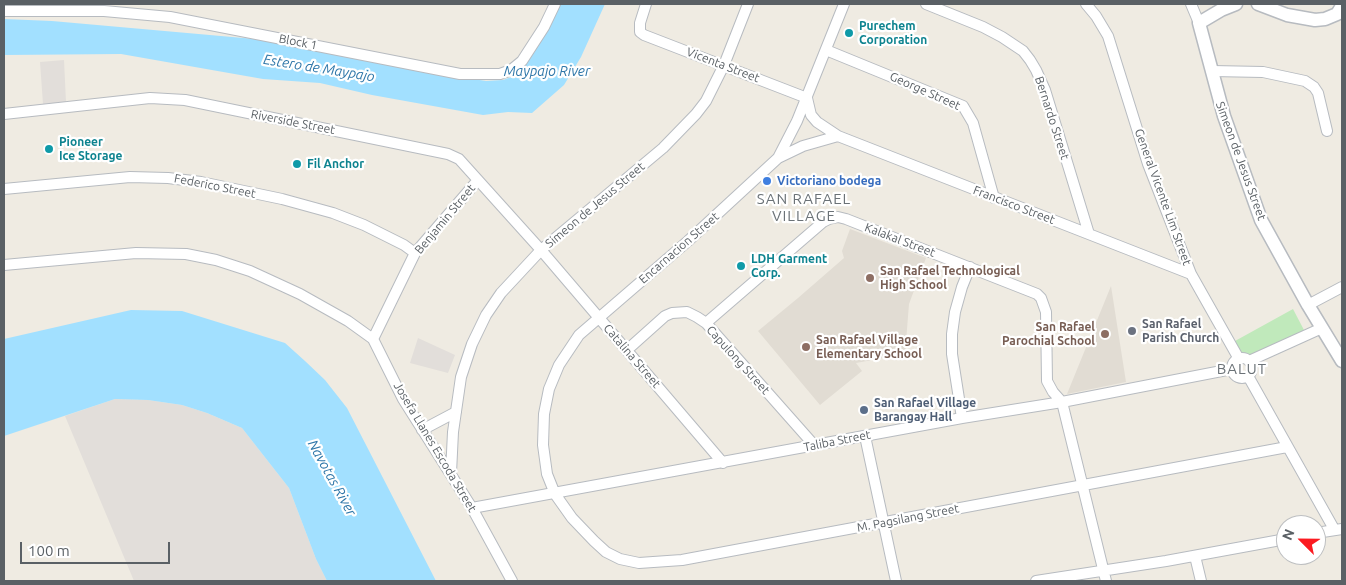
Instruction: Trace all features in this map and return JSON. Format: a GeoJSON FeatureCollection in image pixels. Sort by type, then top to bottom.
{"type":"FeatureCollection","features":[{"type":"Feature","properties":{"kind":"street","name":"Block 1"},"geometry":{"type":"LineString","coordinates":[[4,11],[104,11],[170,17],[460,74],[500,74],[511,70],[522,61],[544,27],[555,4]]}},
{"type":"Feature","properties":{"kind":"street","name":"Vicenta Street"},"geometry":{"type":"LineString","coordinates":[[646,4],[640,23],[640,32],[644,35],[807,98]]}},
{"type":"Feature","properties":{"kind":"street","name":"Simeon de Jesus Street"},"geometry":{"type":"LineString","coordinates":[[451,473],[461,377],[472,344],[486,315],[501,293],[541,250],[663,148],[690,121],[706,101],[724,65],[748,4]]}},
{"type":"Feature","properties":{"kind":"street","name":"Encarnacion Street"},"geometry":{"type":"LineString","coordinates":[[555,494],[547,474],[542,446],[544,414],[549,389],[559,365],[579,335],[688,241],[778,158],[790,139],[844,4]]}},
{"type":"Feature","properties":{"kind":"street","name":"Bernardo Street"},"geometry":{"type":"LineString","coordinates":[[926,4],[983,27],[1002,37],[1023,51],[1030,60],[1045,90],[1089,234]]}},
{"type":"Feature","properties":{"kind":"street","name":"General Vicente Lim Street"},"geometry":{"type":"LineString","coordinates":[[1086,4],[1108,36],[1148,164],[1191,274],[1244,360]]}},
{"type":"Feature","properties":{"kind":"street","name":"Simeon de Jesus Street"},"geometry":{"type":"LineString","coordinates":[[1191,4],[1199,23],[1224,116],[1261,220],[1308,305],[1342,360]]}},
{"type":"Feature","properties":{"kind":"street"},"geometry":{"type":"LineString","coordinates":[[1199,23],[1221,10],[1236,4]]}},
{"type":"Feature","properties":{"kind":"street"},"geometry":{"type":"LineString","coordinates":[[1258,4],[1302,19],[1325,19],[1340,15]]}},
{"type":"Feature","properties":{"kind":"street","name":"George Street"},"geometry":{"type":"LineString","coordinates":[[826,50],[963,106],[973,123],[994,198]]}},
{"type":"Feature","properties":{"kind":"street"},"geometry":{"type":"LineString","coordinates":[[1212,71],[1264,72],[1305,81],[1314,87],[1318,93],[1327,131]]}},
{"type":"Feature","properties":{"kind":"street","name":"Riverside Street"},"geometry":{"type":"LineString","coordinates":[[4,114],[150,98],[185,100],[448,154],[459,159],[541,250]]}},
{"type":"Feature","properties":{"kind":"street","name":"Francisco Street"},"geometry":{"type":"LineString","coordinates":[[807,98],[812,115],[817,122],[838,136],[1191,274]]}},
{"type":"Feature","properties":{"kind":"street"},"geometry":{"type":"LineString","coordinates":[[778,158],[803,146],[838,136]]}},
{"type":"Feature","properties":{"kind":"street","name":"Federico Street"},"geometry":{"type":"LineString","coordinates":[[4,189],[130,177],[168,178],[201,182],[282,199],[333,213],[364,225],[404,245],[415,253]]}},
{"type":"Feature","properties":{"kind":"street","name":"Benjamin Street"},"geometry":{"type":"LineString","coordinates":[[373,339],[415,253],[478,180]]}},
{"type":"Feature","properties":{"kind":"street","name":"Kalakal Street"},"geometry":{"type":"LineString","coordinates":[[706,323],[829,219],[838,217],[1037,294],[1041,298],[1047,320],[1047,381],[1053,392],[1062,402],[1105,576]]}},
{"type":"Feature","properties":{"kind":"street","name":"Catalina Street"},"geometry":{"type":"LineString","coordinates":[[541,250],[723,463]]}},
{"type":"Feature","properties":{"kind":"street","name":"Josefa Llanes Escoda Street"},"geometry":{"type":"LineString","coordinates":[[4,265],[136,253],[186,254],[216,260],[250,271],[300,294],[348,321],[373,339],[403,398],[472,508],[512,581]]}},
{"type":"Feature","properties":{"kind":"street"},"geometry":{"type":"LineString","coordinates":[[962,418],[952,354],[952,334],[960,296],[970,267]]}},
{"type":"Feature","properties":{"kind":"street"},"geometry":{"type":"LineString","coordinates":[[1308,305],[1342,287]]}},
{"type":"Feature","properties":{"kind":"street","name":"Capulong Street"},"geometry":{"type":"LineString","coordinates":[[627,350],[665,316],[672,313],[687,312],[706,323],[814,445]]}},
{"type":"Feature","properties":{"kind":"street"},"geometry":{"type":"LineString","coordinates":[[1244,360],[1252,369],[1248,376],[1239,378],[1234,374],[1232,369],[1233,363],[1322,328]]}},
{"type":"Feature","properties":{"kind":"street","name":"Taliba Street"},"geometry":{"type":"LineString","coordinates":[[472,508],[962,418],[1062,402],[1232,369]]}},
{"type":"Feature","properties":{"kind":"street"},"geometry":{"type":"LineString","coordinates":[[1248,376],[1288,447],[1338,529]]}},
{"type":"Feature","properties":{"kind":"street"},"geometry":{"type":"LineString","coordinates":[[422,430],[456,412]]}},
{"type":"Feature","properties":{"kind":"street"},"geometry":{"type":"LineString","coordinates":[[865,436],[896,581]]}},
{"type":"Feature","properties":{"kind":"street","name":"M. Pagsilang Street"},"geometry":{"type":"LineString","coordinates":[[555,494],[572,518],[606,552],[639,563],[682,560],[1288,447]]}},
{"type":"Feature","properties":{"kind":"street"},"geometry":{"type":"LineString","coordinates":[[1036,581],[1105,576],[1276,540]]}},
{"type":"Feature","properties":{"kind":"street"},"geometry":{"type":"LineString","coordinates":[[1195,556],[1201,581]]}},
{"type":"Feature","properties":{"kind":"shaded area"},"geometry":{"type":"Polygon","coordinates":[[[64,60],[66,102],[43,104],[40,62],[64,60]]]}},
{"type":"Feature","properties":{"kind":"shaded area","name":"San Rafael Technological High School"},"geometry":{"type":"Polygon","coordinates":[[[850,229],[926,258],[909,304],[905,354],[856,363],[862,371],[820,405],[758,331],[844,258],[842,251],[850,229]]]}},
{"type":"Feature","properties":{"kind":"shaded area","name":"San Rafael Parochial School"},"geometry":{"type":"Polygon","coordinates":[[[1111,286],[1126,382],[1067,394],[1111,286]]]}},
{"type":"Feature","properties":{"kind":"shaded area"},"geometry":{"type":"Polygon","coordinates":[[[418,338],[455,355],[448,373],[410,363],[418,338]]]}},
{"type":"Feature","properties":{"kind":"shaded area"},"geometry":{"type":"Polygon","coordinates":[[[115,399],[148,400],[182,405],[242,428],[289,488],[316,559],[327,581],[134,581],[65,416],[115,399]]]}},
{"type":"Feature","properties":{"kind":"green space"},"geometry":{"type":"Polygon","coordinates":[[[1293,309],[1305,332],[1251,358],[1239,352],[1235,341],[1293,309]]]}},
{"type":"Feature","properties":{"kind":"water","name":"Maypajo River"},"geometry":{"type":"Polygon","coordinates":[[[560,4],[605,4],[581,57],[564,85],[532,113],[508,112],[483,115],[372,95],[320,83],[263,79],[121,54],[4,55],[4,19],[52,21],[266,40],[434,73],[486,81],[503,80],[517,75],[545,35],[560,4]]]}},
{"type":"Feature","properties":{"kind":"water","name":"Navotas River"},"geometry":{"type":"Polygon","coordinates":[[[131,310],[182,311],[285,343],[325,380],[347,408],[436,581],[327,581],[316,559],[289,488],[242,428],[207,413],[182,405],[148,400],[115,399],[4,436],[4,339],[131,310]]]}},
{"type":"Feature","properties":{"kind":"place","name":"Purechem Corporation"},"geometry":{"type":"Point","coordinates":[849,33]}},
{"type":"Feature","properties":{"kind":"place","name":"Pioneer Ice Storage"},"geometry":{"type":"Point","coordinates":[49,149]}},
{"type":"Feature","properties":{"kind":"place","name":"Fil Anchor"},"geometry":{"type":"Point","coordinates":[297,164]}},
{"type":"Feature","properties":{"kind":"place","name":"Victoriano bodega"},"geometry":{"type":"Point","coordinates":[767,181]}},
{"type":"Feature","properties":{"kind":"place","name":"LDH Garment Corp."},"geometry":{"type":"Point","coordinates":[741,266]}},
{"type":"Feature","properties":{"kind":"place","name":"San Rafael Technological High School"},"geometry":{"type":"Point","coordinates":[870,278]}},
{"type":"Feature","properties":{"kind":"place","name":"San Rafael Parish Church"},"geometry":{"type":"Point","coordinates":[1132,331]}},
{"type":"Feature","properties":{"kind":"place","name":"San Rafael Parochial School"},"geometry":{"type":"Point","coordinates":[1105,334]}},
{"type":"Feature","properties":{"kind":"place","name":"San Rafael Village Elementary School"},"geometry":{"type":"Point","coordinates":[806,347]}},
{"type":"Feature","properties":{"kind":"place","name":"San Rafael Village Barangay Hall"},"geometry":{"type":"Point","coordinates":[864,410]}},
{"type":"Feature","properties":{"kind":"district","name":"SAN RAFAEL VILLAGE"},"geometry":{"type":"Point","coordinates":[804,208]}},
{"type":"Feature","properties":{"kind":"district","name":"BALUT"},"geometry":{"type":"Point","coordinates":[1242,369]}},
{"type":"Feature","properties":{"kind":"water label","name":"Estero de Maypajo"},"geometry":{"type":"Point","coordinates":[319,68]}}]}
